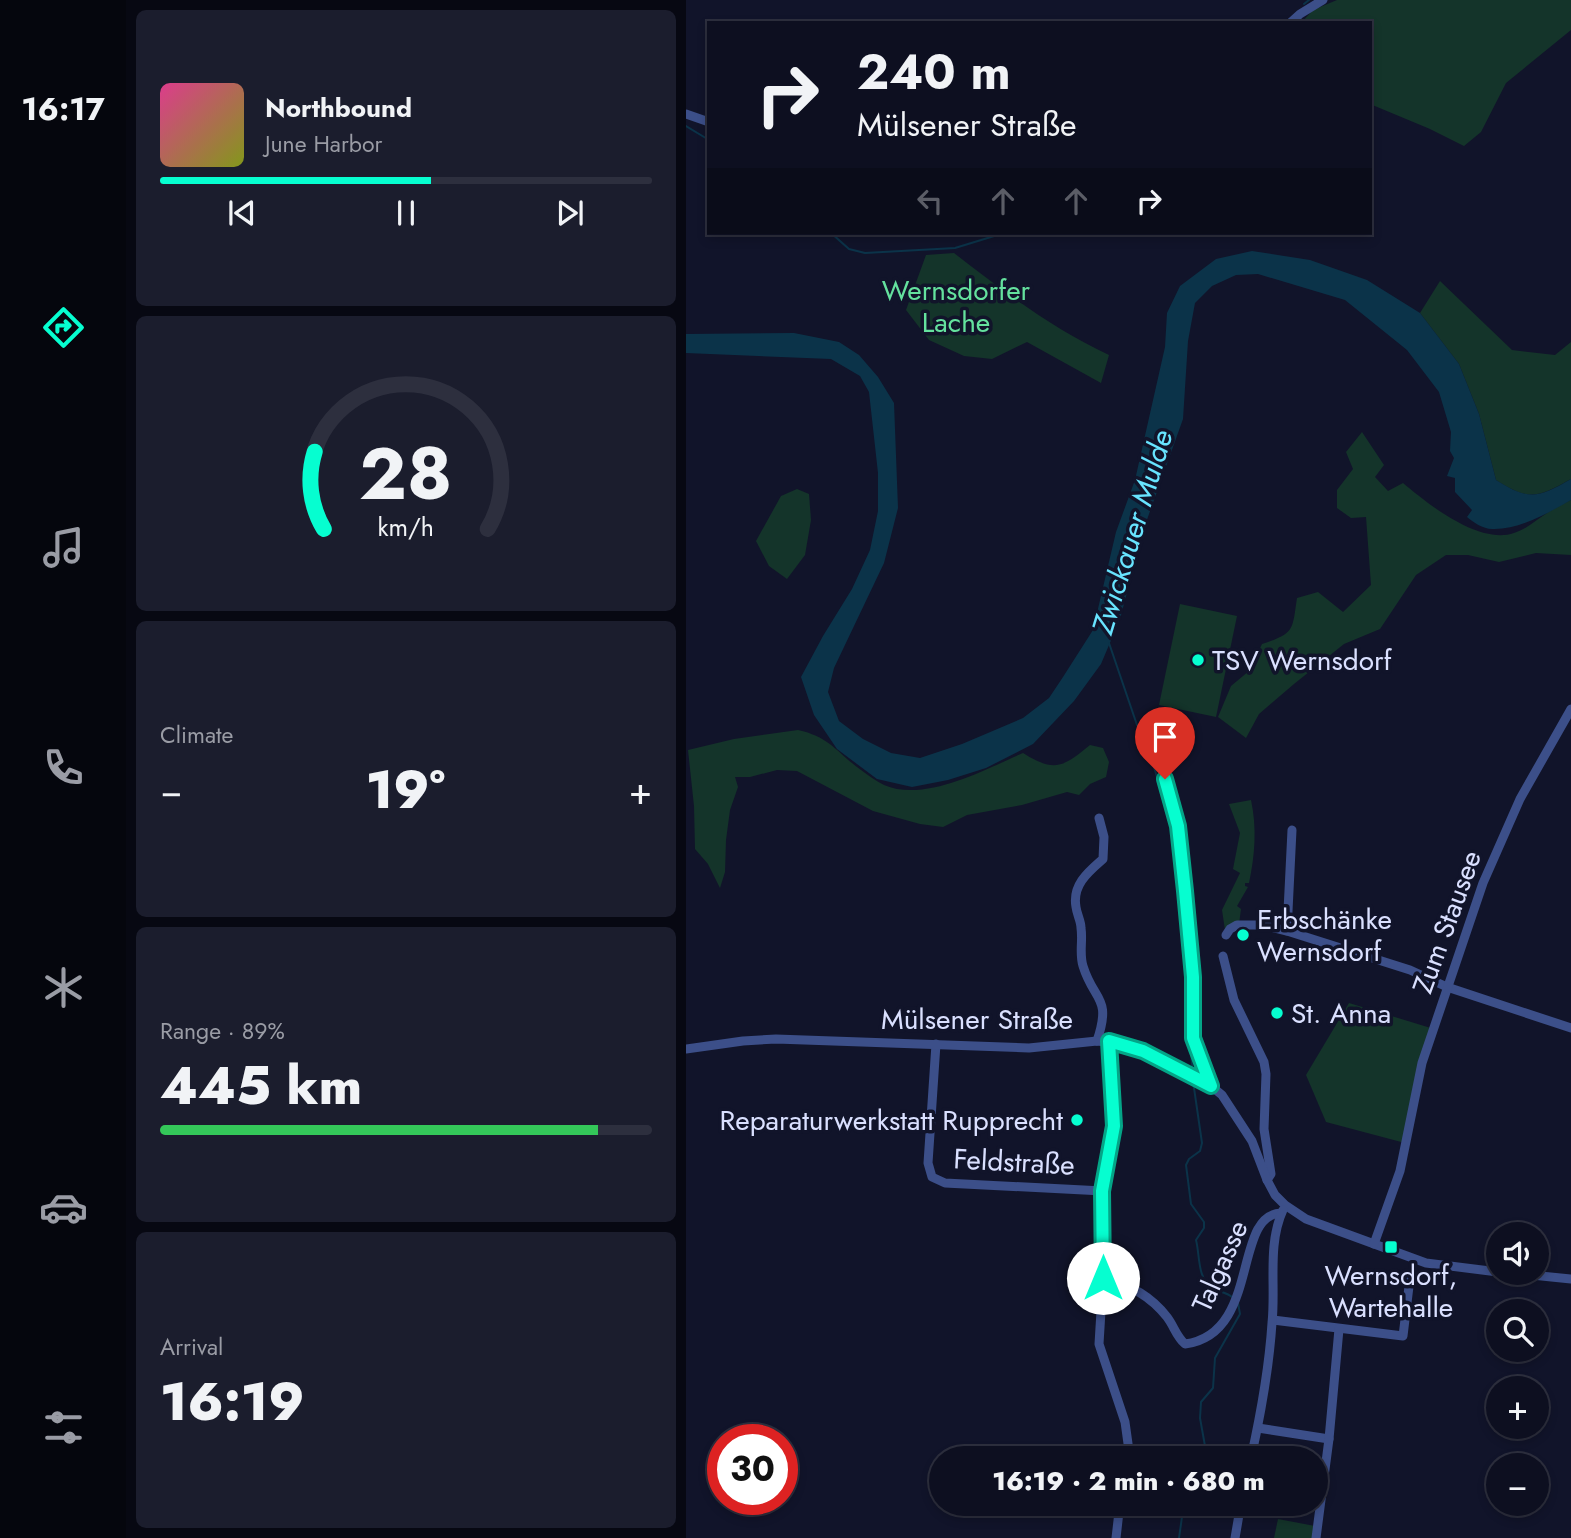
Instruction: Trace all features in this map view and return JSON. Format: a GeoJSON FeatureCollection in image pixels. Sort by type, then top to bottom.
{"type":"FeatureCollection","features":[{"type":"Feature","properties":{"kind":"street"},"geometry":{"type":"LineString","coordinates":[[1292,21],[1323,0]]}},
{"type":"Feature","properties":{"kind":"street"},"geometry":{"type":"LineString","coordinates":[[686,114],[707,121]]}},
{"type":"Feature","properties":{"kind":"street","name":"Zum Stausee"},"geometry":{"type":"LineString","coordinates":[[1374,1244],[1400,1171],[1422,1063],[1483,883],[1520,799],[1571,709]]}},
{"type":"Feature","properties":{"kind":"street"},"geometry":{"type":"LineString","coordinates":[[1159,755],[1178,826],[1193,977],[1193,1038],[1211,1086]]}},
{"type":"Feature","properties":{"kind":"street"},"geometry":{"type":"LineString","coordinates":[[1097,1041],[1102,1026],[1103,1002],[1083,966],[1080,952],[1082,931],[1074,893],[1084,876],[1103,859],[1104,837],[1099,818]]}},
{"type":"Feature","properties":{"kind":"street"},"geometry":{"type":"LineString","coordinates":[[1287,931],[1292,830]]}},
{"type":"Feature","properties":{"kind":"street"},"geometry":{"type":"LineString","coordinates":[[1226,935],[1237,925],[1262,925],[1287,931],[1410,970],[1447,987],[1571,1028]]}},
{"type":"Feature","properties":{"kind":"street"},"geometry":{"type":"LineString","coordinates":[[1223,956],[1234,1000],[1264,1062],[1264,1129],[1271,1174],[1267,1180]]}},
{"type":"Feature","properties":{"kind":"street","name":"Mülsener Straße"},"geometry":{"type":"LineString","coordinates":[[686,1049],[776,1039],[1029,1048],[1109,1041],[1143,1051],[1211,1086],[1222,1095],[1252,1141],[1267,1180],[1283,1209],[1426,1263],[1486,1270]]}},
{"type":"Feature","properties":{"kind":"street","name":"Feldstraße"},"geometry":{"type":"LineString","coordinates":[[1109,1041],[1114,1126],[1102,1191],[1103,1278],[1099,1344],[1125,1422],[1128,1446]]}},
{"type":"Feature","properties":{"kind":"street","name":"Feldstraße"},"geometry":{"type":"LineString","coordinates":[[936,1044],[928,1163],[932,1177],[945,1183],[1102,1191]]}},
{"type":"Feature","properties":{"kind":"street"},"geometry":{"type":"LineString","coordinates":[[1254,1446],[1273,1320],[1274,1241],[1283,1209]]}},
{"type":"Feature","properties":{"kind":"street","name":"Talgasse"},"geometry":{"type":"LineString","coordinates":[[1103,1278],[1126,1283],[1138,1290],[1169,1319],[1178,1338],[1185,1344],[1198,1342],[1218,1330],[1235,1301],[1244,1266],[1259,1227],[1268,1216],[1283,1209]]}},
{"type":"Feature","properties":{"kind":"street","name":"Mülsener Straße"},"geometry":{"type":"LineString","coordinates":[[1549,1277],[1571,1279]]}},
{"type":"Feature","properties":{"kind":"street"},"geometry":{"type":"LineString","coordinates":[[1273,1320],[1403,1336],[1410,1278]]}},
{"type":"Feature","properties":{"kind":"street"},"geometry":{"type":"LineString","coordinates":[[1316,1538],[1339,1329]]}},
{"type":"Feature","properties":{"kind":"street"},"geometry":{"type":"LineString","coordinates":[[1258,1428],[1329,1439]]}},
{"type":"Feature","properties":{"kind":"street"},"geometry":{"type":"LineString","coordinates":[[1116,1538],[1119,1516]]}},
{"type":"Feature","properties":{"kind":"street"},"geometry":{"type":"LineString","coordinates":[[1235,1538],[1239,1516]]}},
{"type":"Feature","properties":{"kind":"green space"},"geometry":{"type":"Polygon","coordinates":[[[1337,0],[1571,0],[1571,30],[1506,83],[1481,132],[1464,146],[1372,105],[1372,21],[1303,21],[1313,10],[1337,0]]]}},
{"type":"Feature","properties":{"kind":"green space","name":"Wernsdorfer Lache"},"geometry":{"type":"Polygon","coordinates":[[[954,253],[1048,321],[1109,355],[1101,383],[1027,342],[992,359],[964,356],[929,340],[906,310],[926,255],[954,253]]]}},
{"type":"Feature","properties":{"kind":"green space"},"geometry":{"type":"Polygon","coordinates":[[[1440,281],[1512,350],[1555,355],[1571,342],[1571,479],[1550,490],[1533,494],[1517,491],[1496,480],[1479,414],[1459,364],[1420,313],[1440,281]]]}},
{"type":"Feature","properties":{"kind":"green space"},"geometry":{"type":"Polygon","coordinates":[[[1362,432],[1384,465],[1375,477],[1388,491],[1403,483],[1440,511],[1485,533],[1514,533],[1571,500],[1571,555],[1536,553],[1499,562],[1468,555],[1446,555],[1416,575],[1380,629],[1344,644],[1294,684],[1259,714],[1246,738],[1218,717],[1231,686],[1249,671],[1262,644],[1281,637],[1290,629],[1297,598],[1318,592],[1343,612],[1371,585],[1366,517],[1351,518],[1337,508],[1337,490],[1353,469],[1346,452],[1362,432]]]}},
{"type":"Feature","properties":{"kind":"green space"},"geometry":{"type":"Polygon","coordinates":[[[797,489],[809,494],[811,520],[805,555],[787,579],[769,566],[756,541],[781,496],[797,489]]]}},
{"type":"Feature","properties":{"kind":"green space","name":"TSV Wernsdorf"},"geometry":{"type":"Polygon","coordinates":[[[1180,604],[1237,616],[1216,717],[1159,705],[1180,604]]]}},
{"type":"Feature","properties":{"kind":"green space"},"geometry":{"type":"Polygon","coordinates":[[[798,730],[825,741],[884,785],[900,789],[918,790],[955,782],[1023,753],[1043,763],[1058,765],[1090,745],[1103,748],[1109,762],[1106,777],[1090,784],[1079,795],[1067,792],[1022,805],[967,815],[943,827],[920,824],[873,811],[797,771],[777,770],[750,777],[735,777],[738,787],[730,810],[725,872],[720,888],[708,864],[695,849],[688,750],[734,739],[798,730]]]}},
{"type":"Feature","properties":{"kind":"green space"},"geometry":{"type":"Polygon","coordinates":[[[1251,800],[1254,842],[1249,883],[1245,883],[1248,887],[1237,906],[1241,909],[1239,924],[1225,930],[1222,910],[1240,873],[1233,869],[1240,833],[1229,804],[1251,800]]]}},
{"type":"Feature","properties":{"kind":"green space"},"geometry":{"type":"Polygon","coordinates":[[[1349,1003],[1434,1029],[1405,1143],[1326,1122],[1306,1075],[1349,1003]]]}},
{"type":"Feature","properties":{"kind":"green space"},"geometry":{"type":"Polygon","coordinates":[[[1278,1519],[1315,1526],[1313,1538],[1274,1538],[1278,1519]]]}},
{"type":"Feature","properties":{"kind":"water","name":"Zwickauer Mulde"},"geometry":{"type":"Polygon","coordinates":[[[1252,251],[1310,260],[1367,280],[1420,313],[1459,364],[1479,414],[1496,480],[1517,491],[1534,494],[1550,490],[1571,479],[1571,500],[1533,520],[1512,527],[1489,529],[1472,521],[1467,517],[1472,510],[1455,492],[1455,478],[1447,476],[1454,458],[1450,451],[1451,432],[1439,392],[1407,350],[1345,300],[1258,274],[1236,275],[1212,286],[1195,303],[1188,341],[1183,419],[1144,528],[1120,619],[1101,664],[1074,701],[1033,744],[986,768],[948,780],[912,787],[877,779],[837,749],[814,715],[801,677],[852,589],[870,550],[878,511],[878,473],[869,392],[860,376],[831,359],[686,353],[686,334],[794,333],[839,342],[859,355],[878,377],[894,403],[898,508],[884,563],[834,668],[828,692],[839,721],[863,739],[891,753],[920,758],[962,744],[1023,718],[1049,698],[1063,677],[1093,630],[1116,532],[1135,480],[1165,347],[1167,313],[1180,286],[1216,259],[1252,251]]]}},
{"type":"Feature","properties":{"kind":"waterway"},"geometry":{"type":"LineString","coordinates":[[1304,4],[1309,0]]}},
{"type":"Feature","properties":{"kind":"waterway"},"geometry":{"type":"LineString","coordinates":[[686,126],[707,139]]}},
{"type":"Feature","properties":{"kind":"waterway"},"geometry":{"type":"LineString","coordinates":[[833,235],[849,249],[865,253],[955,248],[997,235]]}},
{"type":"Feature","properties":{"kind":"waterway","name":"Zwickauer Mulde"},"geometry":{"type":"LineString","coordinates":[[1109,643],[1137,725],[1145,738],[1174,832]]}},
{"type":"Feature","properties":{"kind":"waterway"},"geometry":{"type":"LineString","coordinates":[[1179,879],[1189,982]]}},
{"type":"Feature","properties":{"kind":"waterway"},"geometry":{"type":"LineString","coordinates":[[1187,1018],[1193,1072]]}},
{"type":"Feature","properties":{"kind":"waterway"},"geometry":{"type":"LineString","coordinates":[[1193,1081],[1202,1143],[1200,1151],[1189,1159],[1186,1165],[1191,1204],[1204,1222],[1204,1228],[1196,1240],[1200,1266],[1207,1284],[1232,1297]]}},
{"type":"Feature","properties":{"kind":"waterway"},"geometry":{"type":"LineString","coordinates":[[1205,1446],[1200,1418],[1201,1402],[1213,1388],[1215,1358],[1240,1314],[1238,1303]]}},
{"type":"Feature","properties":{"kind":"waterway"},"geometry":{"type":"LineString","coordinates":[[1179,1538],[1182,1516]]}},
{"type":"Feature","properties":{"kind":"place","name":"TSV Wernsdorf"},"geometry":{"type":"Point","coordinates":[1198,660]}},
{"type":"Feature","properties":{"kind":"place","name":"Erbschänke Wernsdorf"},"geometry":{"type":"Point","coordinates":[1243,935]}},
{"type":"Feature","properties":{"kind":"place","name":"St. Anna"},"geometry":{"type":"Point","coordinates":[1277,1013]}},
{"type":"Feature","properties":{"kind":"place","name":"Reparaturwerkstatt Rupprecht"},"geometry":{"type":"Point","coordinates":[1077,1120]}},
{"type":"Feature","properties":{"kind":"place","name":"Wernsdorf, Wartehalle"},"geometry":{"type":"Point","coordinates":[1391,1247]}},
{"type":"Feature","properties":{"kind":"route"},"geometry":{"type":"LineString","coordinates":[[1103,1278],[1102,1191],[1114,1126],[1109,1041],[1143,1051],[1211,1086],[1193,1038],[1193,977],[1178,826],[1165,779]]}}]}
